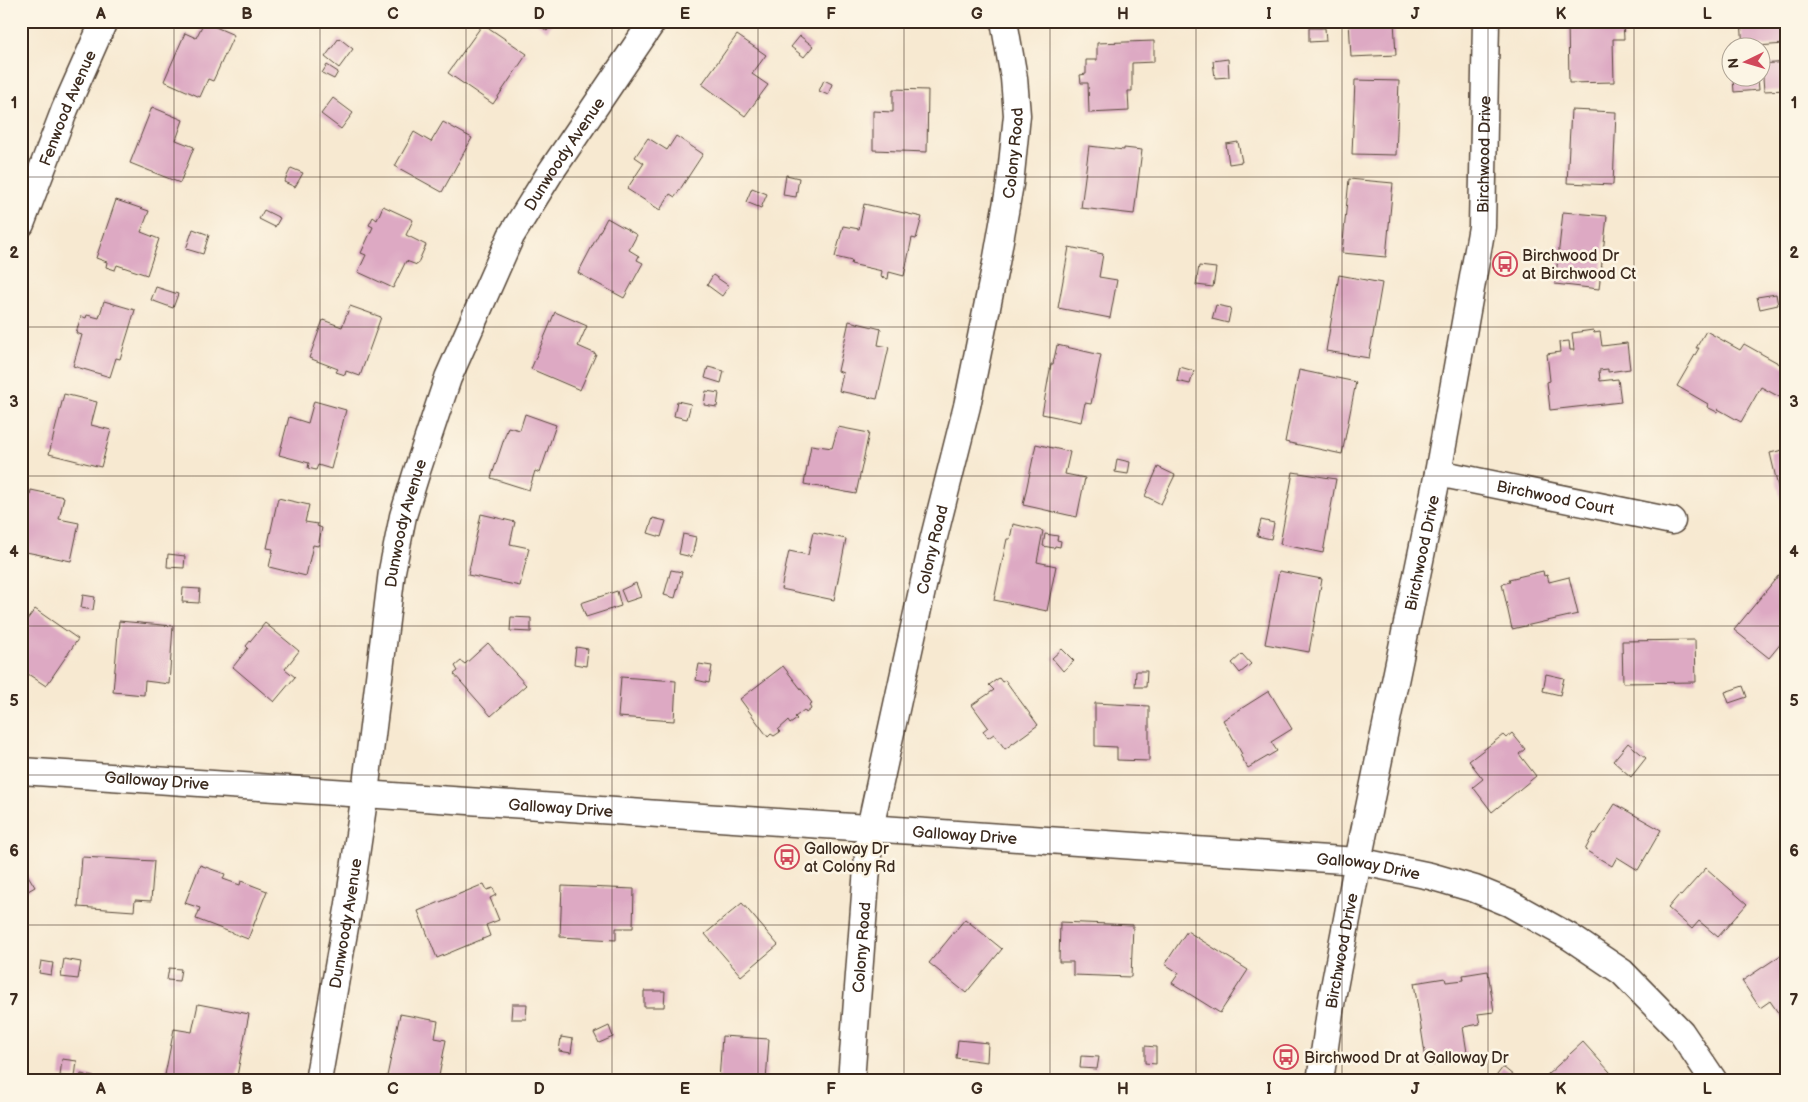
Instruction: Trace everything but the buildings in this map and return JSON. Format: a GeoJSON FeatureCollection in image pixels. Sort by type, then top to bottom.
{"type":"FeatureCollection","features":[{"type":"Feature","properties":{"kind":"street","name":"Fenwood Avenue"},"geometry":{"type":"LineString","coordinates":[[21,224],[65,109],[104,21]]}},
{"type":"Feature","properties":{"kind":"street","name":"Dunwoody Avenue"},"geometry":{"type":"LineString","coordinates":[[318,1081],[349,904],[365,793],[392,571],[403,516],[448,378],[511,236],[550,174],[654,21]]}},
{"type":"Feature","properties":{"kind":"street","name":"Colony Road"},"geometry":{"type":"LineString","coordinates":[[851,1081],[870,828],[932,545],[967,406],[1010,184],[1017,115],[1014,78],[1004,21]]}},
{"type":"Feature","properties":{"kind":"street","name":"Birchwood Drive"},"geometry":{"type":"LineString","coordinates":[[1320,1081],[1332,998],[1358,860],[1438,473],[1482,227],[1486,21]]}},
{"type":"Feature","properties":{"kind":"street","name":"Birchwood Court"},"geometry":{"type":"LineString","coordinates":[[1438,473],[1672,521]]}},
{"type":"Feature","properties":{"kind":"street","name":"Galloway Drive"},"geometry":{"type":"LineString","coordinates":[[21,771],[1358,860],[1430,876],[1475,889],[1509,902],[1570,937],[1629,978],[1681,1032],[1714,1081]]}},
{"type":"Feature","properties":{"kind":"place","name":"Birchwood Dr at Birchwood Ct"},"geometry":{"type":"Point","coordinates":[1505,264]}},
{"type":"Feature","properties":{"kind":"place","name":"Galloway Dr at Colony Rd"},"geometry":{"type":"Point","coordinates":[787,857]}},
{"type":"Feature","properties":{"kind":"place","name":"Birchwood Dr at Galloway Dr"},"geometry":{"type":"Point","coordinates":[1286,1057]}}]}
